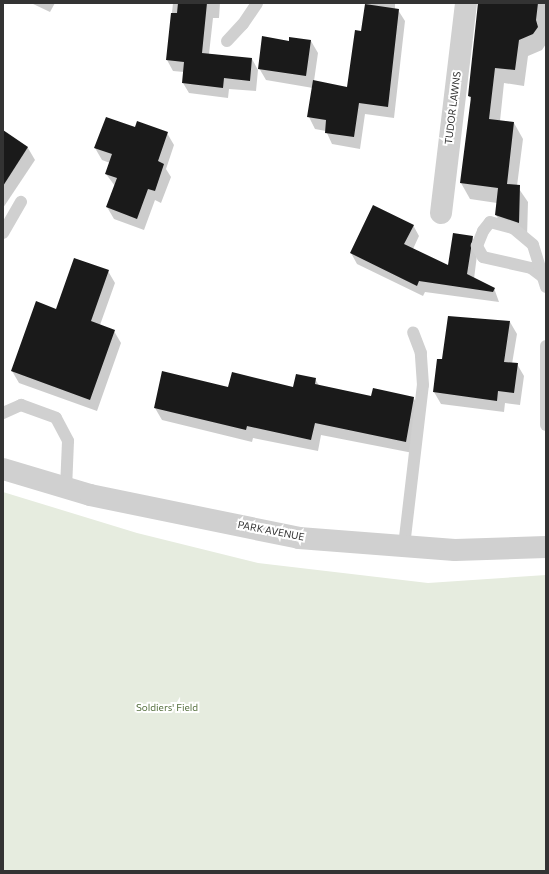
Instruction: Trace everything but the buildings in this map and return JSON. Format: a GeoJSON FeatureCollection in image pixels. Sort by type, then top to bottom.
{"type":"FeatureCollection","features":[{"type":"Feature","properties":{"kind":"street","name":"TUDOR LAWNS"},"geometry":{"type":"LineString","coordinates":[[441,213],[466,3]]}},
{"type":"Feature","properties":{"kind":"street","name":"PARK AVENUE"},"geometry":{"type":"LineString","coordinates":[[3,469],[66,488],[299,538],[455,550],[546,547]]}},
{"type":"Feature","properties":{"kind":"lane"},"geometry":{"type":"LineString","coordinates":[[227,41],[244,24],[257,3]]}},
{"type":"Feature","properties":{"kind":"lane"},"geometry":{"type":"LineString","coordinates":[[3,233],[21,202]]}},
{"type":"Feature","properties":{"kind":"lane"},"geometry":{"type":"LineString","coordinates":[[490,222],[513,228],[533,245],[544,282],[531,268],[483,257],[477,246],[483,231],[490,222]]}},
{"type":"Feature","properties":{"kind":"lane"},"geometry":{"type":"LineString","coordinates":[[404,546],[423,385],[421,353],[413,332]]}},
{"type":"Feature","properties":{"kind":"lane"},"geometry":{"type":"LineString","coordinates":[[546,346],[546,425]]}},
{"type":"Feature","properties":{"kind":"lane"},"geometry":{"type":"LineString","coordinates":[[3,413],[21,405],[56,418],[68,441],[66,488]]}},
{"type":"Feature","properties":{"kind":"green space","name":"Soldiers' Field"},"geometry":{"type":"Polygon","coordinates":[[[3,492],[137,533],[258,563],[428,583],[546,575],[546,871],[3,871],[3,492]]]}}]}
